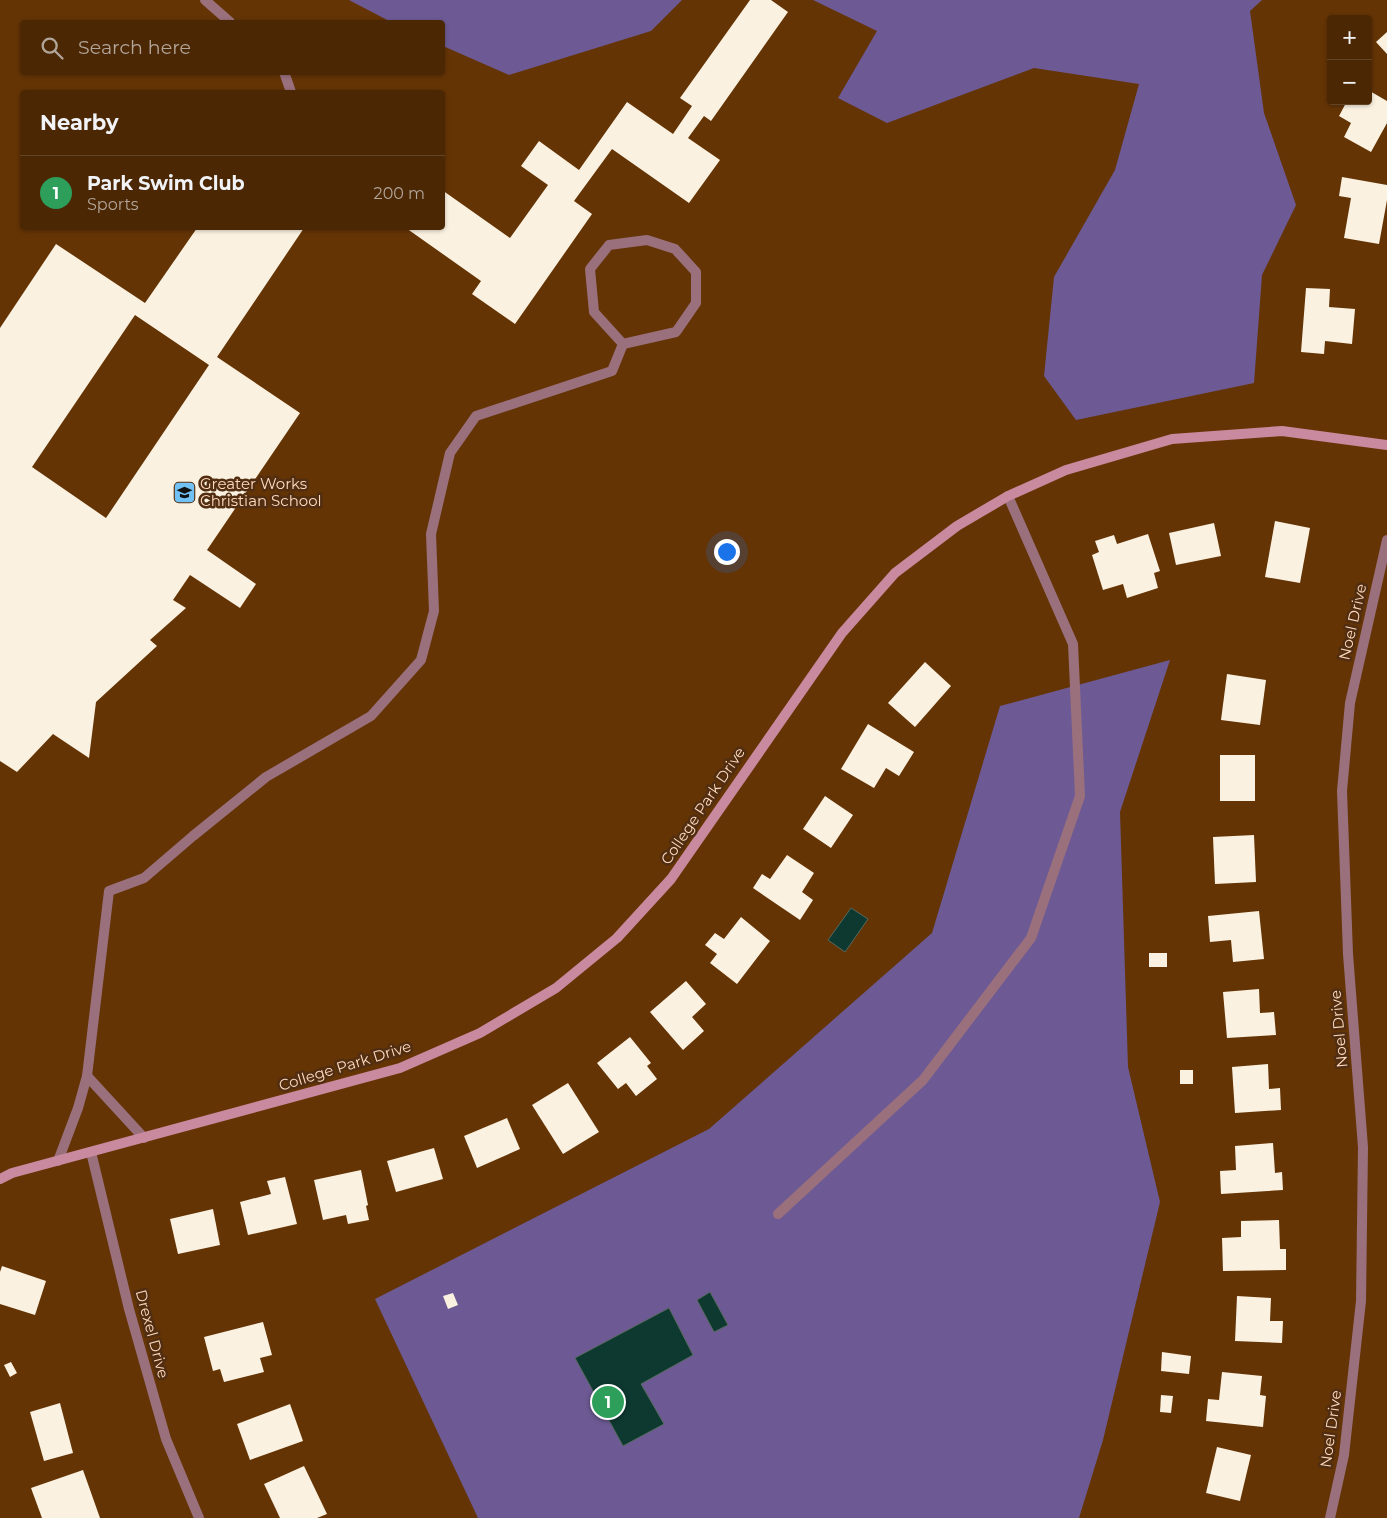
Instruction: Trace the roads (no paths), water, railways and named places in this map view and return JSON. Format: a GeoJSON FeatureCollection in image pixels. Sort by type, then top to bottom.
{"type":"FeatureCollection","features":[{"type":"Feature","properties":{"kind":"street"},"geometry":{"type":"LineString","coordinates":[[205,0],[228,20]]}},
{"type":"Feature","properties":{"kind":"street"},"geometry":{"type":"LineString","coordinates":[[285,75],[290,90]]}},
{"type":"Feature","properties":{"kind":"street"},"geometry":{"type":"LineString","coordinates":[[647,240],[676,249],[696,272],[696,303],[676,332],[623,344],[594,312],[590,268],[609,245],[647,240]]}},
{"type":"Feature","properties":{"kind":"street"},"geometry":{"type":"LineString","coordinates":[[58,1161],[78,1108],[87,1076],[109,891],[144,878],[266,777],[371,716],[420,660],[434,612],[431,534],[450,453],[476,416],[612,371],[623,344]]}},
{"type":"Feature","properties":{"kind":"street","name":"College Park Drive"},"geometry":{"type":"LineString","coordinates":[[0,1179],[12,1173],[400,1068],[480,1033],[556,988],[617,938],[671,879],[842,633],[895,573],[957,526],[1008,496],[1066,470],[1172,439],[1282,431],[1387,445]]}},
{"type":"Feature","properties":{"kind":"street"},"geometry":{"type":"LineString","coordinates":[[778,1214],[923,1080],[1031,938],[1080,796],[1073,644],[1008,496]]}},
{"type":"Feature","properties":{"kind":"street","name":"Noel Drive"},"geometry":{"type":"LineString","coordinates":[[1330,1518],[1344,1455],[1361,1301],[1363,1147],[1348,954],[1342,791],[1350,703],[1387,540]]}},
{"type":"Feature","properties":{"kind":"street"},"geometry":{"type":"LineString","coordinates":[[87,1076],[144,1138]]}},
{"type":"Feature","properties":{"kind":"street","name":"Drexel Drive"},"geometry":{"type":"LineString","coordinates":[[91,1152],[129,1309],[166,1439],[199,1518]]}},
{"type":"Feature","properties":{"kind":"water"},"geometry":{"type":"Polygon","coordinates":[[[851,908],[868,919],[845,952],[828,940],[851,908]]]}},
{"type":"Feature","properties":{"kind":"water"},"geometry":{"type":"Polygon","coordinates":[[[710,1292],[728,1325],[714,1332],[697,1300],[710,1292]]]}},
{"type":"Feature","properties":{"kind":"water"},"geometry":{"type":"Polygon","coordinates":[[[669,1308],[693,1355],[641,1384],[664,1424],[623,1446],[575,1358],[669,1308]]]}},
{"type":"Feature","properties":{"kind":"place","name":"Greater Works Christian School"},"geometry":{"type":"Point","coordinates":[184,493]}},
{"type":"Feature","properties":{"kind":"place","name":"Park Swim Club"},"geometry":{"type":"Point","coordinates":[608,1402]}}]}
